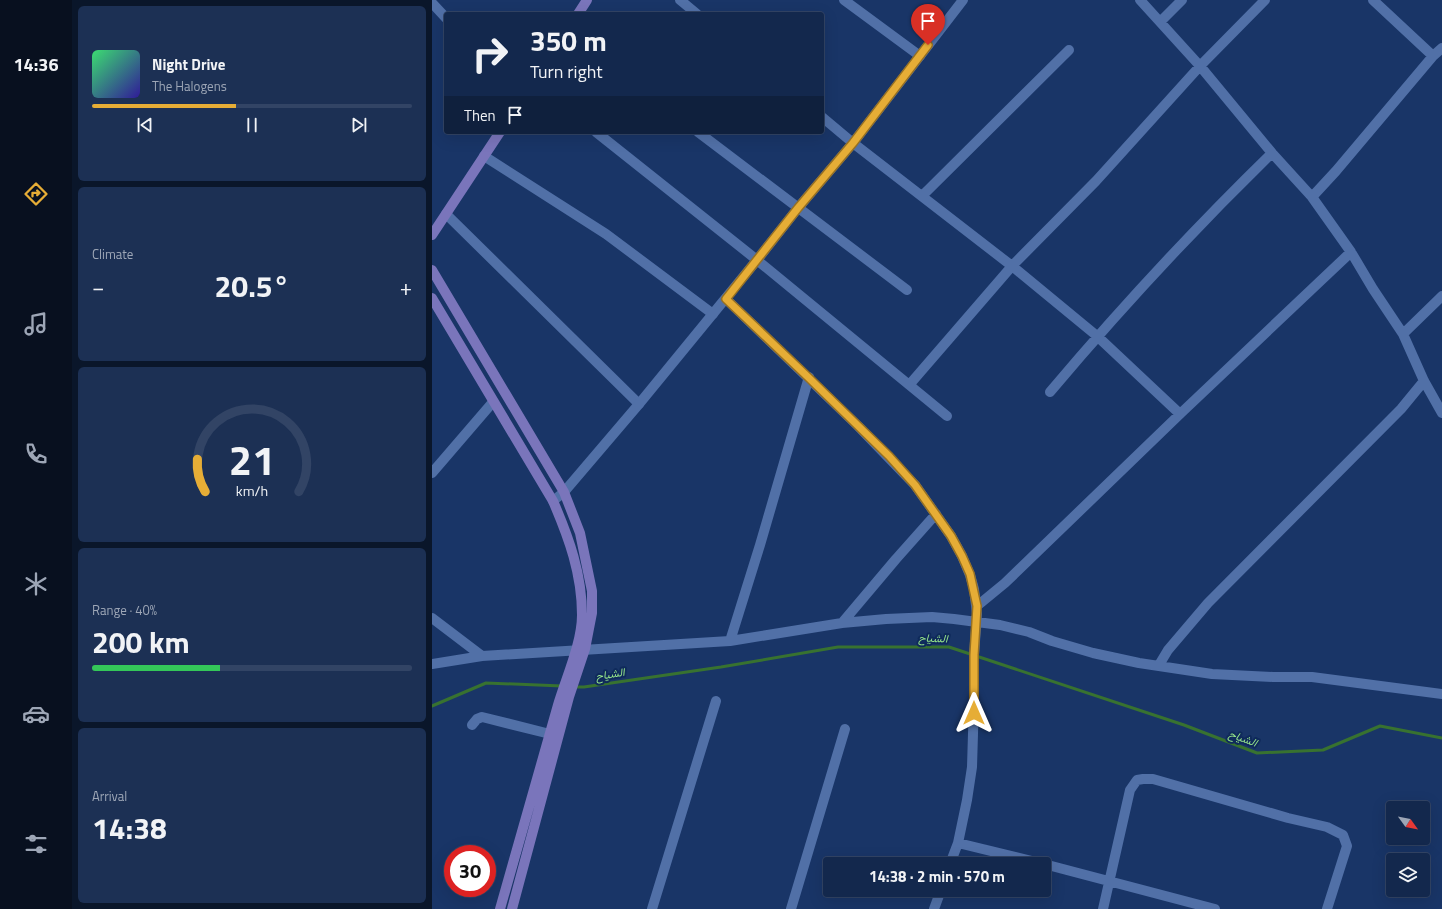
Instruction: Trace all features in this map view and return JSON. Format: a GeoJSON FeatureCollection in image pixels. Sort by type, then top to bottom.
{"type":"FeatureCollection","features":[{"type":"Feature","properties":{"kind":"main road"},"geometry":{"type":"LineString","coordinates":[[579,12],[587,0]]}},
{"type":"Feature","properties":{"kind":"main road"},"geometry":{"type":"LineString","coordinates":[[432,235],[436,223],[446,214],[499,134]]}},
{"type":"Feature","properties":{"kind":"main road"},"geometry":{"type":"LineString","coordinates":[[432,270],[564,492],[582,540],[592,591],[592,613],[565,696],[550,734],[500,909]]}},
{"type":"Feature","properties":{"kind":"main road"},"geometry":{"type":"LineString","coordinates":[[432,298],[553,501],[568,537],[579,578],[582,625],[580,650]]}},
{"type":"Feature","properties":{"kind":"main road"},"geometry":{"type":"LineString","coordinates":[[512,909],[565,696]]}},
{"type":"Feature","properties":{"kind":"street"},"geometry":{"type":"LineString","coordinates":[[680,0],[695,12]]}},
{"type":"Feature","properties":{"kind":"street"},"geometry":{"type":"LineString","coordinates":[[844,0],[920,56]]}},
{"type":"Feature","properties":{"kind":"street"},"geometry":{"type":"LineString","coordinates":[[553,501],[564,492],[726,299],[798,208],[853,143],[963,0]]}},
{"type":"Feature","properties":{"kind":"street"},"geometry":{"type":"LineString","coordinates":[[1140,0],[1200,66],[1272,153],[1312,197],[1351,252],[1373,289],[1403,334],[1424,381],[1442,413]]}},
{"type":"Feature","properties":{"kind":"street"},"geometry":{"type":"LineString","coordinates":[[1160,22],[1182,0]]}},
{"type":"Feature","properties":{"kind":"street"},"geometry":{"type":"LineString","coordinates":[[910,384],[1012,266],[1096,181],[1200,66],[1265,0]]}},
{"type":"Feature","properties":{"kind":"street"},"geometry":{"type":"LineString","coordinates":[[1373,0],[1434,56]]}},
{"type":"Feature","properties":{"kind":"street"},"geometry":{"type":"LineString","coordinates":[[432,3],[444,16]]}},
{"type":"Feature","properties":{"kind":"street"},"geometry":{"type":"LineString","coordinates":[[1312,197],[1442,48]]}},
{"type":"Feature","properties":{"kind":"street"},"geometry":{"type":"LineString","coordinates":[[922,196],[1069,50]]}},
{"type":"Feature","properties":{"kind":"street"},"geometry":{"type":"LineString","coordinates":[[824,120],[1012,266],[1097,336],[1180,414]]}},
{"type":"Feature","properties":{"kind":"street"},"geometry":{"type":"LineString","coordinates":[[599,134],[757,260],[910,384],[947,416]]}},
{"type":"Feature","properties":{"kind":"street"},"geometry":{"type":"LineString","coordinates":[[701,134],[907,290]]}},
{"type":"Feature","properties":{"kind":"street"},"geometry":{"type":"LineString","coordinates":[[1050,392],[1097,336],[1233,190],[1272,153]]}},
{"type":"Feature","properties":{"kind":"street"},"geometry":{"type":"LineString","coordinates":[[484,156],[606,234],[713,314]]}},
{"type":"Feature","properties":{"kind":"street"},"geometry":{"type":"LineString","coordinates":[[446,214],[639,404]]}},
{"type":"Feature","properties":{"kind":"street"},"geometry":{"type":"LineString","coordinates":[[977,606],[1005,583],[1351,252]]}},
{"type":"Feature","properties":{"kind":"street"},"geometry":{"type":"LineString","coordinates":[[1403,334],[1442,296]]}},
{"type":"Feature","properties":{"kind":"street"},"geometry":{"type":"LineString","coordinates":[[726,299],[889,456],[915,485],[936,514],[962,556],[970,574],[977,606],[974,655],[972,768],[958,842],[953,857]]}},
{"type":"Feature","properties":{"kind":"street"},"geometry":{"type":"LineString","coordinates":[[730,641],[809,378]]}},
{"type":"Feature","properties":{"kind":"street"},"geometry":{"type":"LineString","coordinates":[[1160,665],[1168,650],[1208,603],[1401,409],[1424,381]]}},
{"type":"Feature","properties":{"kind":"street"},"geometry":{"type":"LineString","coordinates":[[432,473],[493,402]]}},
{"type":"Feature","properties":{"kind":"street"},"geometry":{"type":"LineString","coordinates":[[842,623],[936,514]]}},
{"type":"Feature","properties":{"kind":"street"},"geometry":{"type":"LineString","coordinates":[[432,664],[482,656],[730,641],[842,623],[932,617],[977,621],[1000,625],[1028,632],[1052,641],[1094,653],[1138,663],[1160,665],[1212,674],[1312,677],[1442,694]]}},
{"type":"Feature","properties":{"kind":"street"},"geometry":{"type":"LineString","coordinates":[[432,618],[482,656]]}},
{"type":"Feature","properties":{"kind":"street"},"geometry":{"type":"LineString","coordinates":[[652,909],[716,701]]}},
{"type":"Feature","properties":{"kind":"street"},"geometry":{"type":"LineString","coordinates":[[472,725],[477,719],[482,717],[550,734]]}},
{"type":"Feature","properties":{"kind":"street"},"geometry":{"type":"LineString","coordinates":[[791,909],[845,729]]}},
{"type":"Feature","properties":{"kind":"street"},"geometry":{"type":"LineString","coordinates":[[1103,909],[1130,790],[1137,780],[1143,779],[1154,780],[1288,818],[1327,827],[1343,835],[1347,846],[1327,909]]}},
{"type":"Feature","properties":{"kind":"street"},"geometry":{"type":"LineString","coordinates":[[958,842],[1017,857]]}},
{"type":"Feature","properties":{"kind":"street"},"geometry":{"type":"LineString","coordinates":[[1051,866],[1214,909]]}},
{"type":"Feature","properties":{"kind":"street"},"geometry":{"type":"LineString","coordinates":[[934,909],[938,897]]}},
{"type":"Feature","properties":{"kind":"waterway","name":"الشياح"},"geometry":{"type":"LineString","coordinates":[[575,687],[584,687],[721,667],[838,647],[949,647],[1184,725],[1257,753],[1323,750],[1380,726],[1442,738]]}},
{"type":"Feature","properties":{"kind":"waterway","name":"الشياح"},"geometry":{"type":"LineString","coordinates":[[432,706],[486,683],[562,686]]}},
{"type":"Feature","properties":{"kind":"route"},"geometry":{"type":"LineString","coordinates":[[928,45],[853,143],[798,208],[726,299],[889,456],[915,485],[951,536],[970,574],[977,606],[974,655],[974,713]]}}]}
